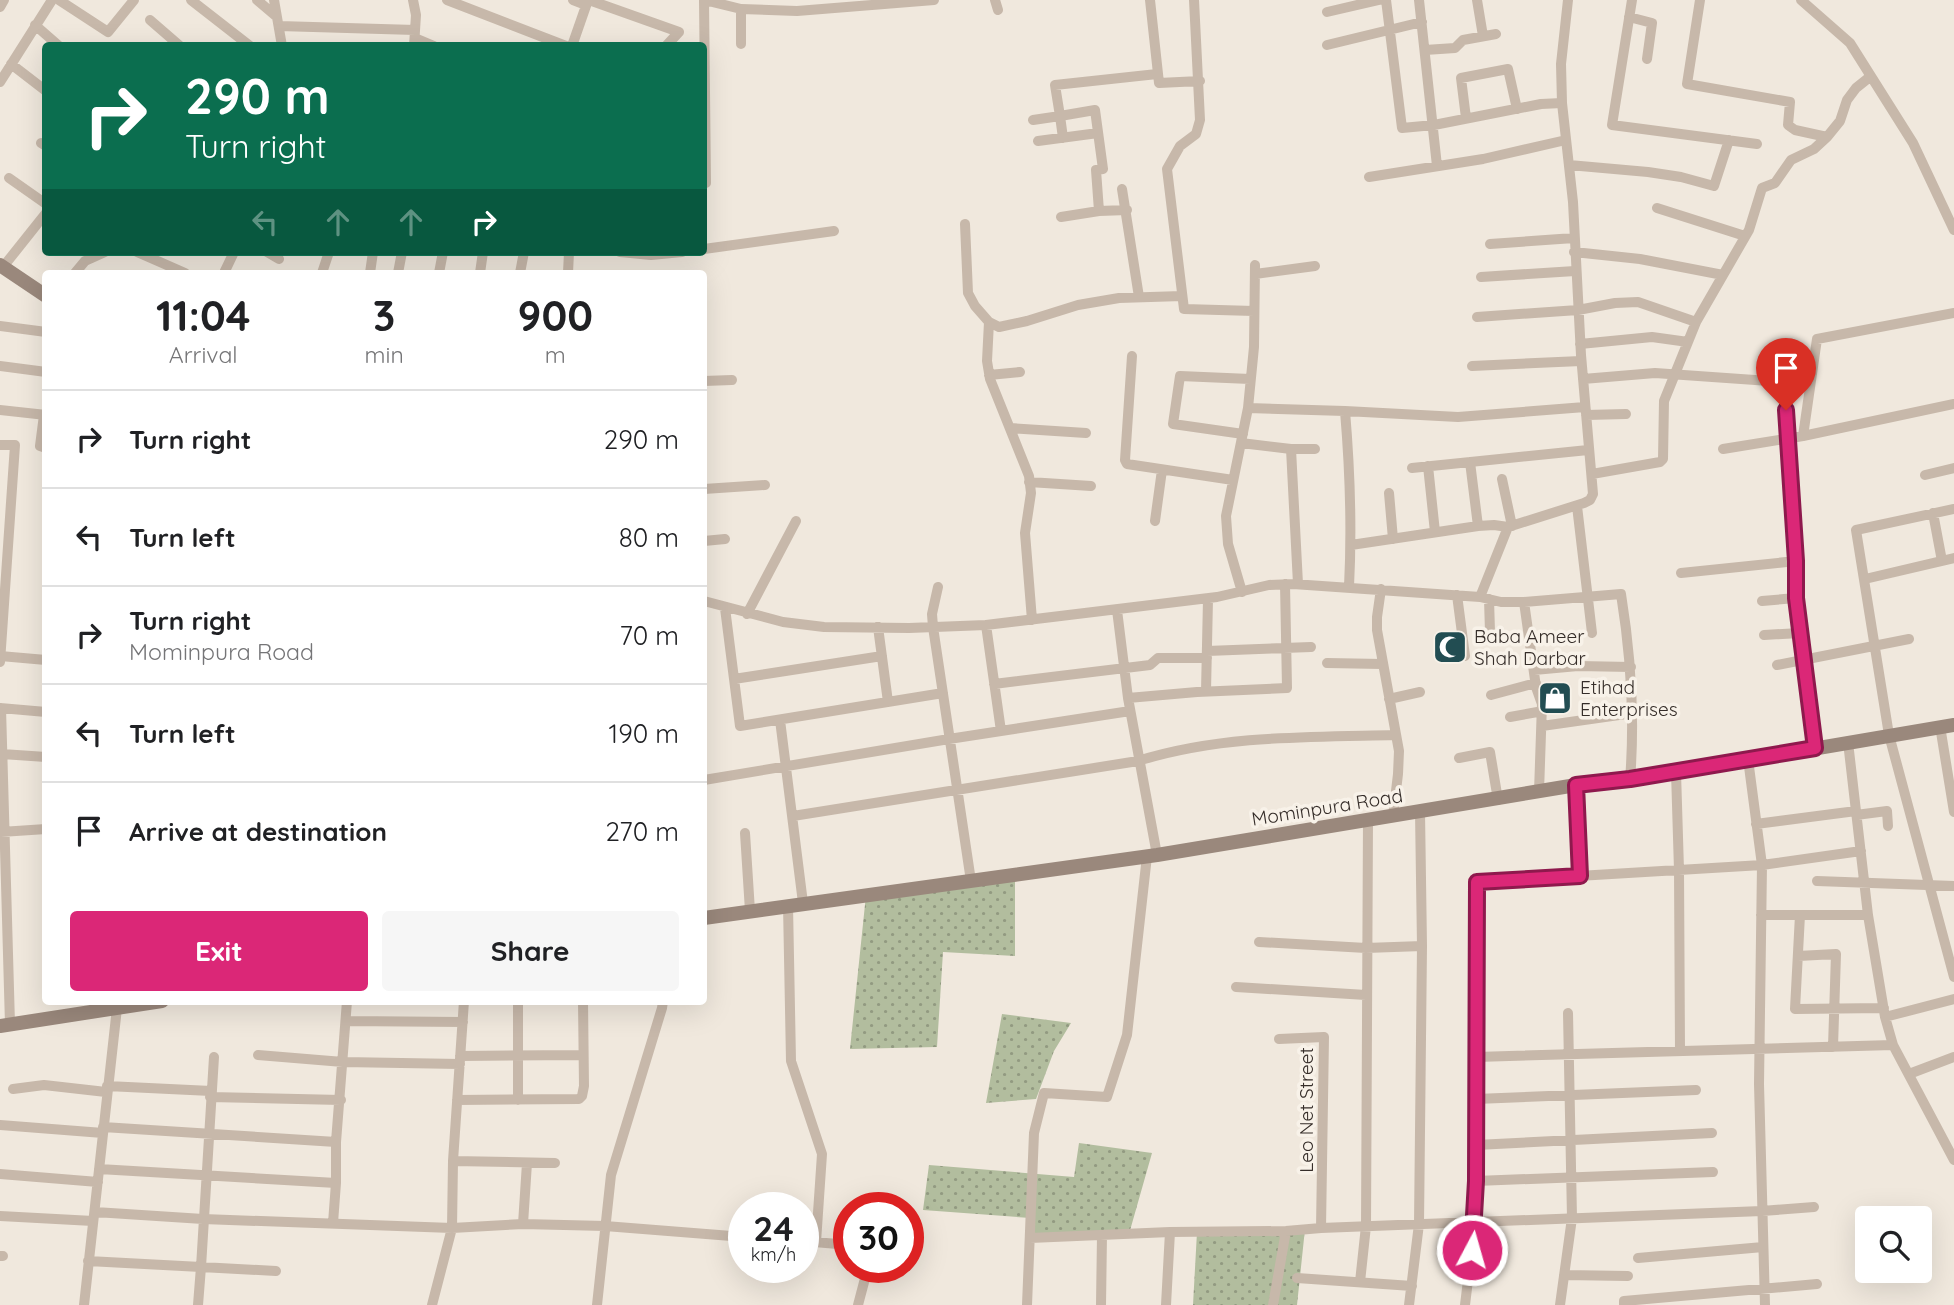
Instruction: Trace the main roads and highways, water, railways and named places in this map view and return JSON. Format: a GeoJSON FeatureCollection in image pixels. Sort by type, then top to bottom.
{"type":"FeatureCollection","features":[{"type":"Feature","properties":{"kind":"main road"},"geometry":{"type":"LineString","coordinates":[[1,266],[42,293]]}},
{"type":"Feature","properties":{"kind":"main road","name":"Mominpura Road"},"geometry":{"type":"LineString","coordinates":[[707,918],[1152,856],[1947,726]]}},
{"type":"Feature","properties":{"kind":"main road"},"geometry":{"type":"LineString","coordinates":[[5,1025],[135,1005]]}},
{"type":"Feature","properties":{"kind":"place","name":"Baba Ameer Shah Darbar"},"geometry":{"type":"Point","coordinates":[1450,647]}},
{"type":"Feature","properties":{"kind":"place","name":"Etihad Enterprises"},"geometry":{"type":"Point","coordinates":[1555,698]}}]}
